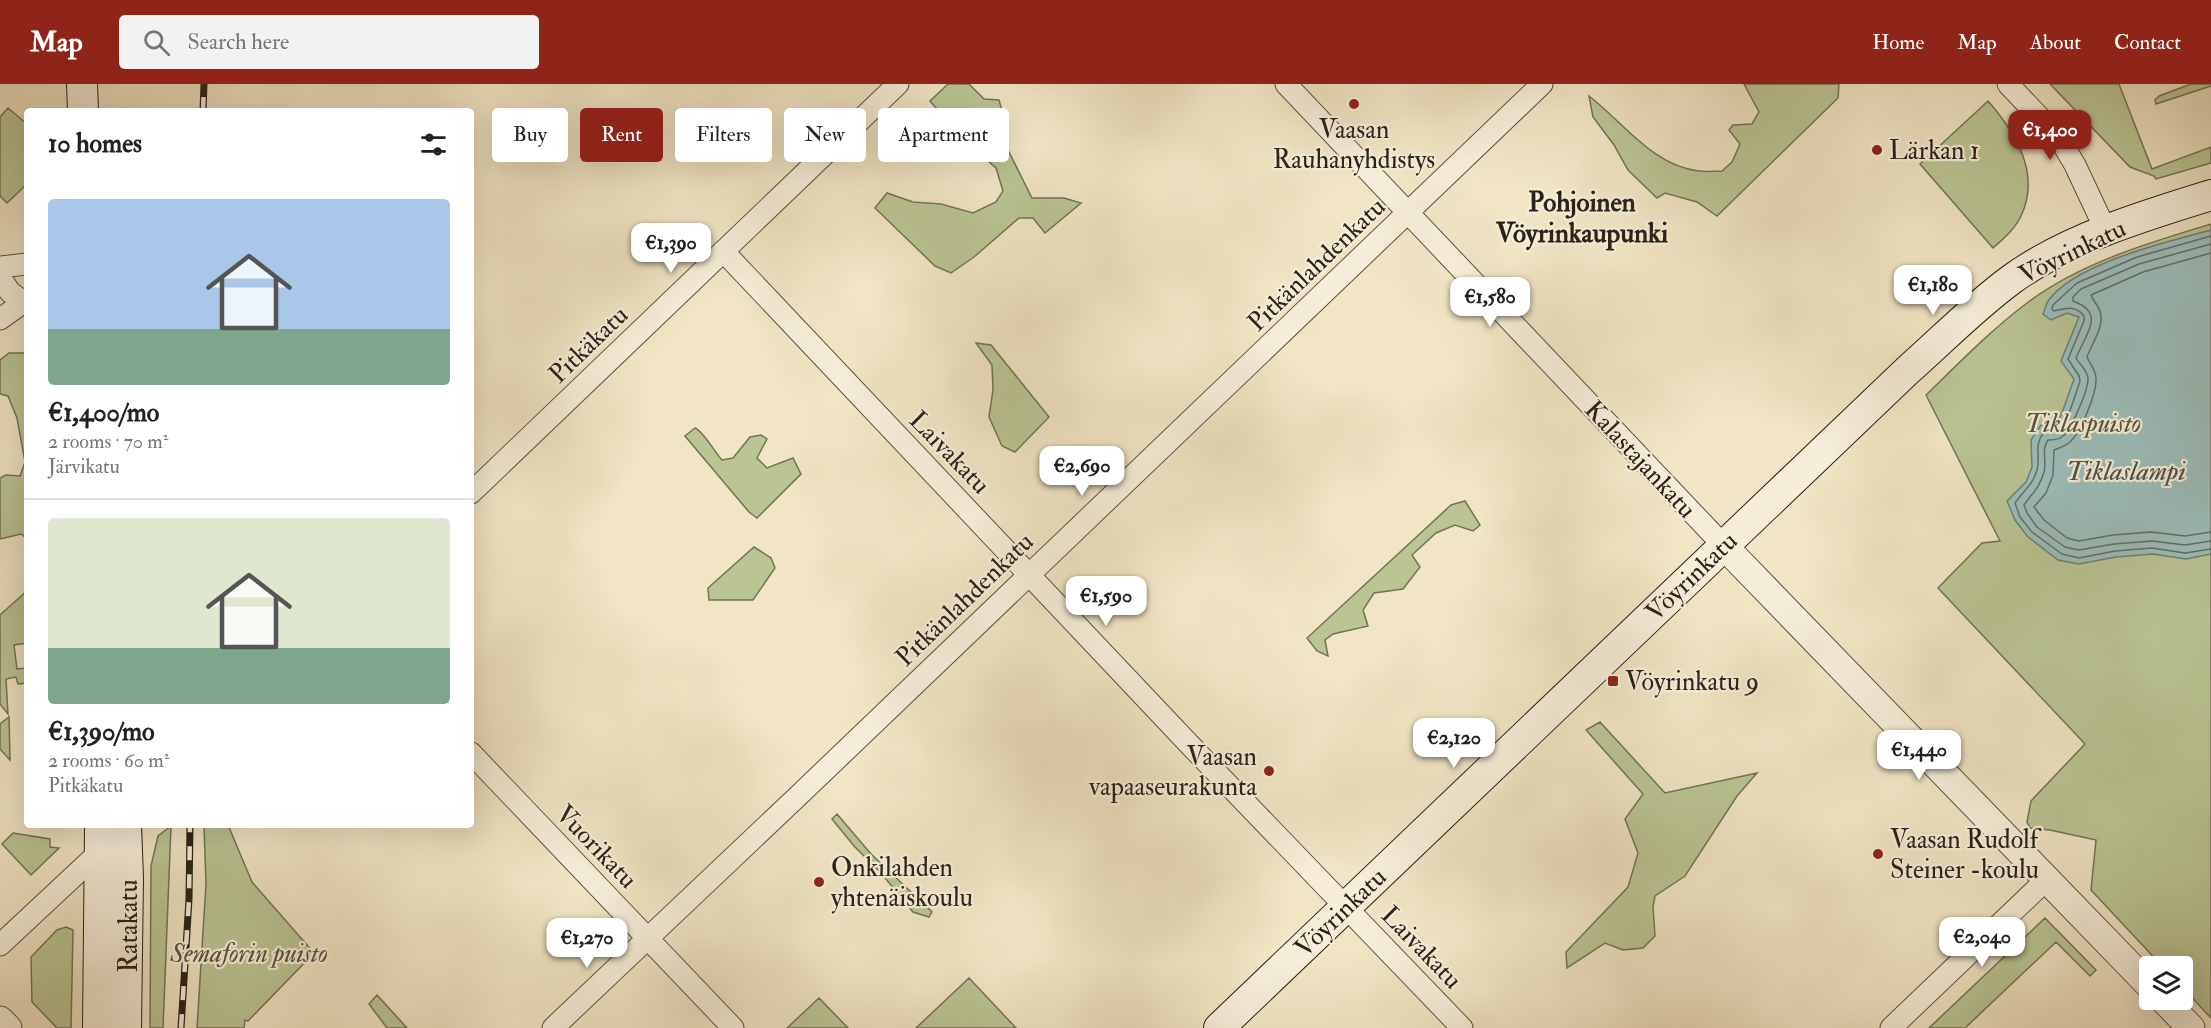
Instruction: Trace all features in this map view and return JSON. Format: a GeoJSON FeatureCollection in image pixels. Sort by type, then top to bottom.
{"type":"FeatureCollection","features":[{"type":"Feature","properties":{"kind":"main road","name":"Vöyrinkatu"},"geometry":{"type":"LineString","coordinates":[[1218,1028],[1908,370],[2012,279],[2051,256],[2106,231],[2211,195]]}},
{"type":"Feature","properties":{"kind":"main road","name":"Ratakatu"},"geometry":{"type":"LineString","coordinates":[[98,1028],[116,831]]}},
{"type":"Feature","properties":{"kind":"main road","name":"Ratakatu"},"geometry":{"type":"LineString","coordinates":[[116,831],[128,878],[126,1028]]}},
{"type":"Feature","properties":{"kind":"street","name":"Pitkäkatu"},"geometry":{"type":"LineString","coordinates":[[474,490],[898,84]]}},
{"type":"Feature","properties":{"kind":"street","name":"Kalastajankatu"},"geometry":{"type":"LineString","coordinates":[[1286,84],[1723,545],[2139,975]]}},
{"type":"Feature","properties":{"kind":"street","name":"Pitkänlahdenkatu"},"geometry":{"type":"LineString","coordinates":[[553,1028],[1542,84]]}},
{"type":"Feature","properties":{"kind":"street"},"geometry":{"type":"LineString","coordinates":[[2008,84],[2059,138],[2075,165],[2106,231]]}},
{"type":"Feature","properties":{"kind":"street","name":"Laivakatu"},"geometry":{"type":"LineString","coordinates":[[723,251],[1462,1028]]}},
{"type":"Feature","properties":{"kind":"street"},"geometry":{"type":"LineString","coordinates":[[0,267],[24,264]]}},
{"type":"Feature","properties":{"kind":"street"},"geometry":{"type":"LineString","coordinates":[[0,277],[10,292],[24,301]]}},
{"type":"Feature","properties":{"kind":"street"},"geometry":{"type":"LineString","coordinates":[[0,319],[24,303]]}},
{"type":"Feature","properties":{"kind":"street","name":"Vuorikatu"},"geometry":{"type":"LineString","coordinates":[[474,756],[733,1028]]}},
{"type":"Feature","properties":{"kind":"street"},"geometry":{"type":"LineString","coordinates":[[0,945],[116,831]]}},
{"type":"Feature","properties":{"kind":"street"},"geometry":{"type":"LineString","coordinates":[[1891,1028],[2046,880]]}},
{"type":"Feature","properties":{"kind":"street"},"geometry":{"type":"LineString","coordinates":[[2174,1010],[2191,1028]]}},
{"type":"Feature","properties":{"kind":"street"},"geometry":{"type":"LineString","coordinates":[[0,1020],[8,1028]]}},
{"type":"Feature","properties":{"kind":"green space"},"geometry":{"type":"Polygon","coordinates":[[[948,84],[969,84],[984,99],[999,100],[1001,108],[936,108],[930,101],[948,84]]]}},
{"type":"Feature","properties":{"kind":"green space"},"geometry":{"type":"Polygon","coordinates":[[[1744,84],[1839,84],[1838,98],[1717,216],[1697,202],[1665,193],[1657,198],[1628,170],[1614,145],[1593,117],[1589,96],[1653,152],[1667,161],[1699,171],[1722,171],[1732,162],[1740,144],[1729,130],[1733,125],[1752,124],[1759,112],[1744,84]]]}},
{"type":"Feature","properties":{"kind":"green space"},"geometry":{"type":"Polygon","coordinates":[[[2050,84],[2119,84],[2152,169],[2211,147],[2211,163],[2156,179],[2154,176],[2130,167],[2050,84]]]}},
{"type":"Feature","properties":{"kind":"green space"},"geometry":{"type":"Polygon","coordinates":[[[2191,84],[2211,84],[2211,86],[2156,104],[2155,100],[2159,96],[2191,84]]]}},
{"type":"Feature","properties":{"kind":"green space"},"geometry":{"type":"Polygon","coordinates":[[[1988,101],[2016,140],[2027,170],[2028,185],[2021,216],[2008,234],[1993,248],[1920,164],[1988,101]]]}},
{"type":"Feature","properties":{"kind":"green space"},"geometry":{"type":"Polygon","coordinates":[[[8,108],[24,121],[24,187],[7,203],[0,196],[0,117],[8,108]]]}},
{"type":"Feature","properties":{"kind":"green space"},"geometry":{"type":"Polygon","coordinates":[[[1009,152],[1032,198],[1064,198],[1081,203],[1045,233],[1033,218],[1019,218],[974,257],[951,273],[935,266],[875,208],[887,193],[913,202],[941,204],[973,213],[996,202],[1003,191],[996,168],[989,162],[1009,162],[1009,152]]]}},
{"type":"Feature","properties":{"kind":"green space","name":"Tiklaspuisto"},"geometry":{"type":"Polygon","coordinates":[[[2211,224],[2211,1018],[2193,999],[2193,956],[2153,956],[2091,890],[2096,840],[2030,828],[2027,822],[2031,801],[2085,744],[1938,588],[1982,543],[2000,541],[1926,395],[2001,324],[2048,289],[2092,265],[2211,224]]]}},
{"type":"Feature","properties":{"kind":"green space"},"geometry":{"type":"Polygon","coordinates":[[[976,343],[991,345],[1049,417],[1015,452],[1002,446],[989,417],[993,390],[992,365],[976,343]]]}},
{"type":"Feature","properties":{"kind":"green space"},"geometry":{"type":"Polygon","coordinates":[[[9,353],[24,353],[24,456],[17,418],[8,396],[0,394],[0,360],[9,353]]]}},
{"type":"Feature","properties":{"kind":"green space"},"geometry":{"type":"Polygon","coordinates":[[[695,428],[705,437],[722,460],[733,458],[750,437],[761,435],[767,439],[757,458],[767,468],[793,458],[801,474],[757,518],[749,512],[685,436],[695,428]]]}},
{"type":"Feature","properties":{"kind":"green space"},"geometry":{"type":"Polygon","coordinates":[[[24,465],[24,536],[21,534],[0,539],[0,478],[6,475],[20,476],[24,465]]]}},
{"type":"Feature","properties":{"kind":"green space"},"geometry":{"type":"Polygon","coordinates":[[[1465,501],[1480,525],[1473,531],[1455,525],[1436,533],[1412,555],[1420,567],[1403,589],[1374,593],[1363,610],[1368,626],[1333,634],[1325,640],[1328,656],[1317,651],[1307,638],[1451,505],[1465,501]]]}},
{"type":"Feature","properties":{"kind":"green space"},"geometry":{"type":"Polygon","coordinates":[[[754,547],[771,558],[775,568],[753,600],[709,600],[708,588],[754,547]]]}},
{"type":"Feature","properties":{"kind":"green space"},"geometry":{"type":"Polygon","coordinates":[[[24,594],[24,643],[14,645],[17,669],[24,668],[24,683],[18,684],[16,677],[6,679],[8,714],[0,704],[0,615],[24,594]]]}},
{"type":"Feature","properties":{"kind":"green space"},"geometry":{"type":"Polygon","coordinates":[[[9,717],[10,760],[0,749],[0,724],[9,717]]]}},
{"type":"Feature","properties":{"kind":"green space"},"geometry":{"type":"Polygon","coordinates":[[[1600,722],[1665,793],[1757,773],[1737,796],[1685,876],[1655,896],[1653,907],[1655,936],[1643,948],[1623,950],[1605,943],[1567,968],[1566,952],[1628,887],[1638,853],[1625,819],[1643,794],[1586,730],[1600,722]]]}},
{"type":"Feature","properties":{"kind":"green space"},"geometry":{"type":"Polygon","coordinates":[[[837,814],[871,854],[932,912],[929,917],[913,912],[881,873],[854,846],[832,819],[837,814]]]}},
{"type":"Feature","properties":{"kind":"green space"},"geometry":{"type":"Polygon","coordinates":[[[171,828],[163,1028],[150,1028],[151,866],[158,836],[171,828]]]}},
{"type":"Feature","properties":{"kind":"green space","name":"Semaforin puisto"},"geometry":{"type":"Polygon","coordinates":[[[204,828],[229,828],[252,882],[314,953],[248,1021],[245,1020],[244,1028],[197,1028],[206,884],[204,828]]]}},
{"type":"Feature","properties":{"kind":"green space"},"geometry":{"type":"Polygon","coordinates":[[[13,833],[50,839],[50,847],[59,848],[31,875],[2,844],[13,833]]]}},
{"type":"Feature","properties":{"kind":"green space"},"geometry":{"type":"Polygon","coordinates":[[[2045,918],[2096,970],[2090,976],[2056,942],[1965,1028],[1929,1028],[2045,918]]]}},
{"type":"Feature","properties":{"kind":"green space"},"geometry":{"type":"Polygon","coordinates":[[[66,927],[73,930],[71,1028],[57,1028],[32,1002],[31,957],[57,930],[66,927]]]}},
{"type":"Feature","properties":{"kind":"green space"},"geometry":{"type":"Polygon","coordinates":[[[969,978],[1016,1028],[916,1028],[969,978]]]}},
{"type":"Feature","properties":{"kind":"green space"},"geometry":{"type":"Polygon","coordinates":[[[377,995],[407,1028],[387,1028],[369,1004],[377,995]]]}},
{"type":"Feature","properties":{"kind":"green space"},"geometry":{"type":"Polygon","coordinates":[[[819,998],[848,1028],[787,1028],[819,998]]]}},
{"type":"Feature","properties":{"kind":"water","name":"Tiklaslampi"},"geometry":{"type":"Polygon","coordinates":[[[2211,230],[2211,554],[2186,559],[2153,554],[2116,557],[2079,564],[2058,560],[2028,537],[2015,520],[2007,501],[2026,482],[2032,467],[2031,440],[2041,425],[2055,426],[2074,379],[2061,361],[2079,317],[2067,313],[2051,320],[2043,314],[2047,302],[2061,288],[2100,265],[2147,248],[2211,230]]]}},
{"type":"Feature","properties":{"kind":"railway"},"geometry":{"type":"LineString","coordinates":[[203,108],[204,84]]}},
{"type":"Feature","properties":{"kind":"railway"},"geometry":{"type":"LineString","coordinates":[[181,1028],[189,899],[190,828]]}},
{"type":"Feature","properties":{"kind":"place","name":"Vaasan Rauhanyhdistys"},"geometry":{"type":"Point","coordinates":[1354,104]}},
{"type":"Feature","properties":{"kind":"place","name":"Lärkan 1"},"geometry":{"type":"Point","coordinates":[1877,150]}},
{"type":"Feature","properties":{"kind":"place","name":"Vöyrinkatu 9"},"geometry":{"type":"Point","coordinates":[1613,681]}},
{"type":"Feature","properties":{"kind":"place","name":"Vaasan vapaaseurakunta"},"geometry":{"type":"Point","coordinates":[1269,771]}},
{"type":"Feature","properties":{"kind":"place","name":"Vaasan Rudolf Steiner -koulu"},"geometry":{"type":"Point","coordinates":[1878,854]}},
{"type":"Feature","properties":{"kind":"place","name":"Onkilahden yhtenäiskoulu"},"geometry":{"type":"Point","coordinates":[819,882]}},
{"type":"Feature","properties":{"kind":"district","name":"Pohjoinen Vöyrinkaupunki"},"geometry":{"type":"Point","coordinates":[1582,218]}}]}
